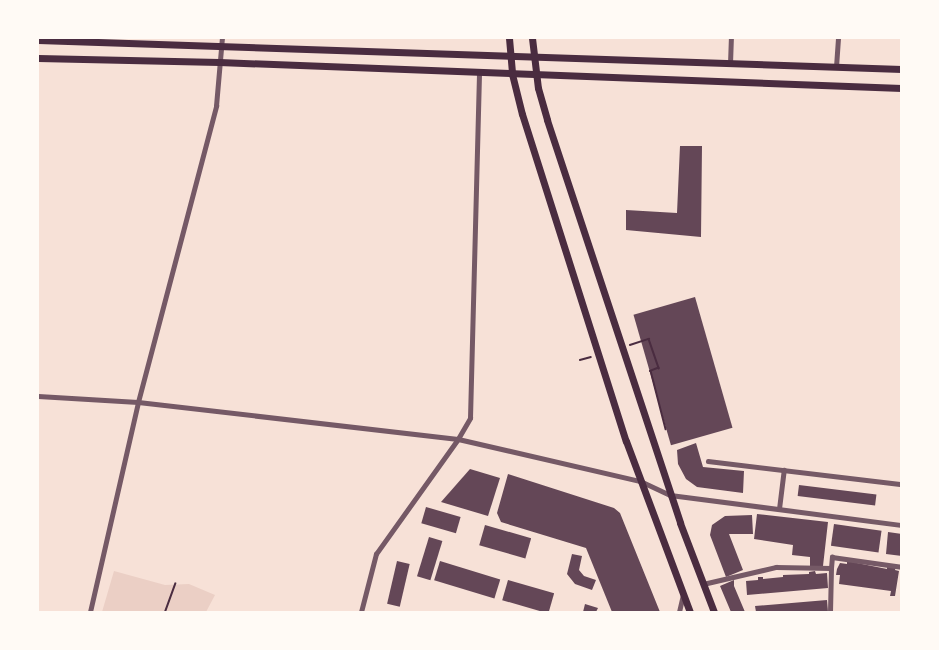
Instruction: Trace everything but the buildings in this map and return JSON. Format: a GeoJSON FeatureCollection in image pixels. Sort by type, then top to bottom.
{"type":"FeatureCollection","features":[{"type":"Feature","properties":{"kind":"main road"},"geometry":{"type":"LineString","coordinates":[[508,38],[512,74],[522,114],[640,481],[690,612]]}},
{"type":"Feature","properties":{"kind":"main road"},"geometry":{"type":"LineString","coordinates":[[532,38],[536,75],[548,120],[670,495],[714,612]]}},
{"type":"Feature","properties":{"kind":"main road"},"geometry":{"type":"LineString","coordinates":[[38,40],[221,41],[730,64],[902,69]]}},
{"type":"Feature","properties":{"kind":"main road"},"geometry":{"type":"LineString","coordinates":[[38,58],[219,62],[479,74],[902,88]]}},
{"type":"Feature","properties":{"kind":"street"},"geometry":{"type":"LineString","coordinates":[[730,64],[731,38]]}},
{"type":"Feature","properties":{"kind":"street"},"geometry":{"type":"LineString","coordinates":[[836,67],[838,38]]}},
{"type":"Feature","properties":{"kind":"street"},"geometry":{"type":"LineString","coordinates":[[90,612],[138,402],[216,106],[221,41]]}},
{"type":"Feature","properties":{"kind":"street"},"geometry":{"type":"LineString","coordinates":[[361,612],[376,554],[458,439],[470,418],[479,74]]}},
{"type":"Feature","properties":{"kind":"street"},"geometry":{"type":"LineString","coordinates":[[38,396],[138,402],[458,439],[640,481],[670,495],[902,525]]}},
{"type":"Feature","properties":{"kind":"street"},"geometry":{"type":"LineString","coordinates":[[708,462],[902,484]]}},
{"type":"Feature","properties":{"kind":"street"},"geometry":{"type":"LineString","coordinates":[[779,509],[784,470]]}},
{"type":"Feature","properties":{"kind":"street"},"geometry":{"type":"LineString","coordinates":[[830,612],[832,557],[902,567]]}},
{"type":"Feature","properties":{"kind":"street"},"geometry":{"type":"LineString","coordinates":[[703,585],[776,567],[831,568]]}},
{"type":"Feature","properties":{"kind":"street"},"geometry":{"type":"LineString","coordinates":[[679,612],[683,595]]}},
{"type":"Feature","properties":{"kind":"path"},"geometry":{"type":"LineString","coordinates":[[649,339],[659,368],[651,371],[666,429]]}},
{"type":"Feature","properties":{"kind":"path"},"geometry":{"type":"LineString","coordinates":[[165,612],[175,584]]}},
{"type":"Feature","properties":{"kind":"shaded area"},"geometry":{"type":"Polygon","coordinates":[[[114,571],[165,585],[189,584],[215,595],[206,612],[102,612],[114,571]]]}}]}
